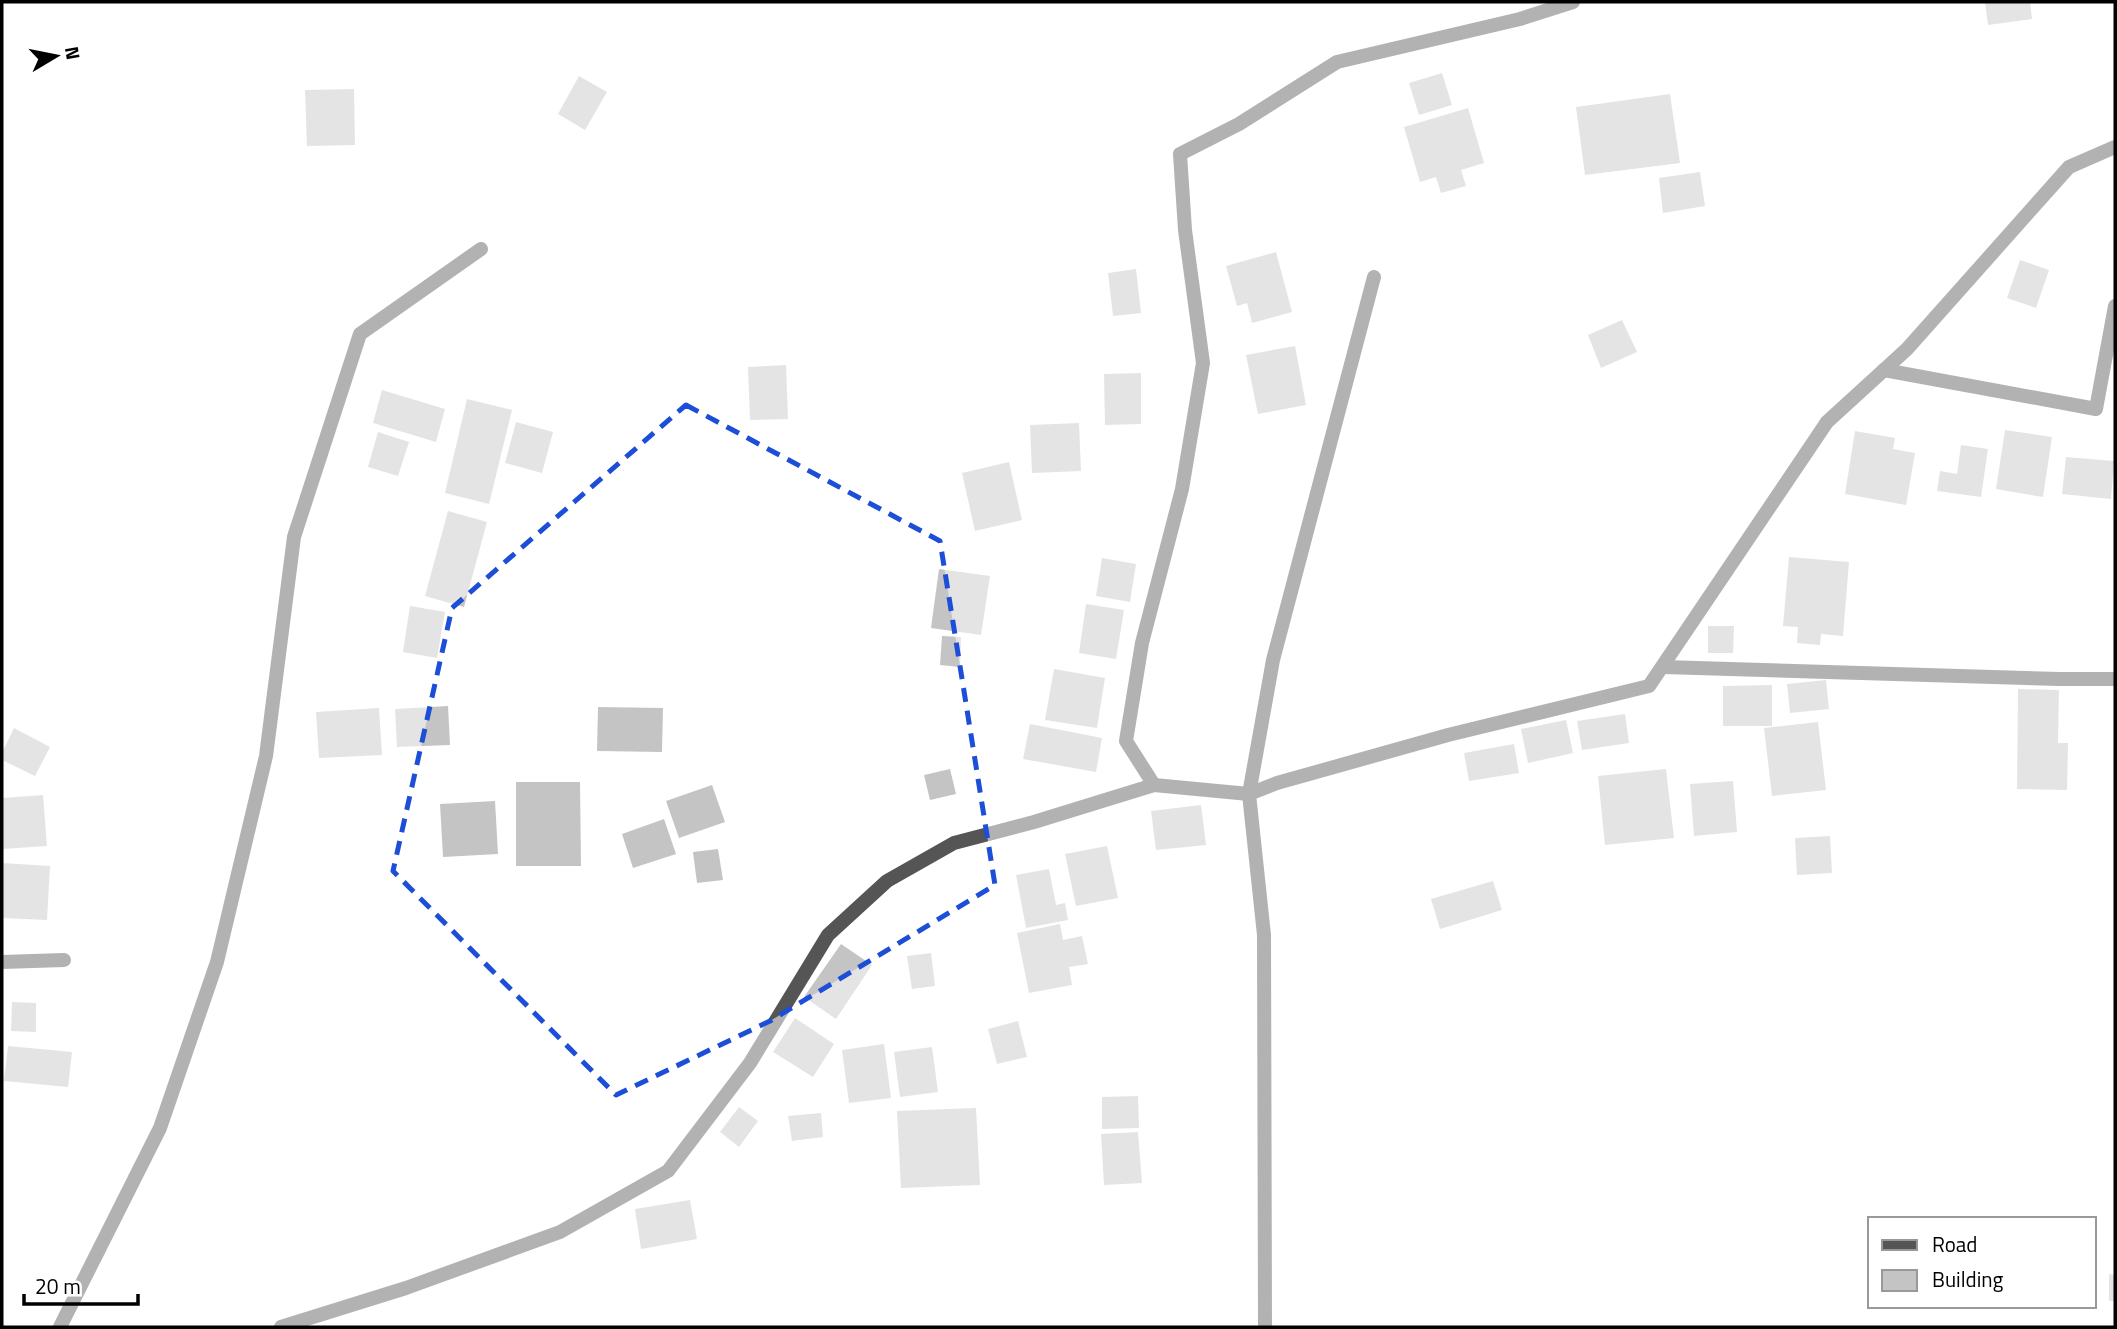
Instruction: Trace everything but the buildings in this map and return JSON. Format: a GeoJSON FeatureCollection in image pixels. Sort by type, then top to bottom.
{"type":"FeatureCollection","features":[{"type":"Feature","properties":{"kind":"street"},"geometry":{"type":"LineString","coordinates":[[1154,785],[1126,741],[1142,643],[1182,489],[1203,363],[1185,230],[1180,154],[1239,124],[1337,62],[1520,19],[1573,2]]}},
{"type":"Feature","properties":{"kind":"street"},"geometry":{"type":"LineString","coordinates":[[281,1327],[406,1288],[561,1232],[668,1171],[750,1063],[828,935],[887,881],[954,842],[1034,822],[1154,785],[1249,794],[1277,783],[1448,735],[1649,686],[1826,422],[1907,349],[2069,167],[2115,147]]}},
{"type":"Feature","properties":{"kind":"street"},"geometry":{"type":"LineString","coordinates":[[60,1327],[160,1128],[216,962],[266,756],[294,537],[360,334],[481,249]]}},
{"type":"Feature","properties":{"kind":"street"},"geometry":{"type":"LineString","coordinates":[[1265,1327],[1264,935],[1249,794],[1273,660],[1374,277]]}},
{"type":"Feature","properties":{"kind":"street"},"geometry":{"type":"LineString","coordinates":[[1884,370],[2096,409],[2115,306]]}},
{"type":"Feature","properties":{"kind":"street"},"geometry":{"type":"LineString","coordinates":[[1662,667],[2115,679]]}},
{"type":"Feature","properties":{"kind":"street"},"geometry":{"type":"LineString","coordinates":[[2,962],[64,960]]}},
{"type":"Feature","properties":{"kind":"highlighted area"},"geometry":{"type":"Polygon","coordinates":[[[686,405],[940,541],[995,885],[770,1021],[616,1095],[393,871],[452,608],[686,405]]]}}]}
